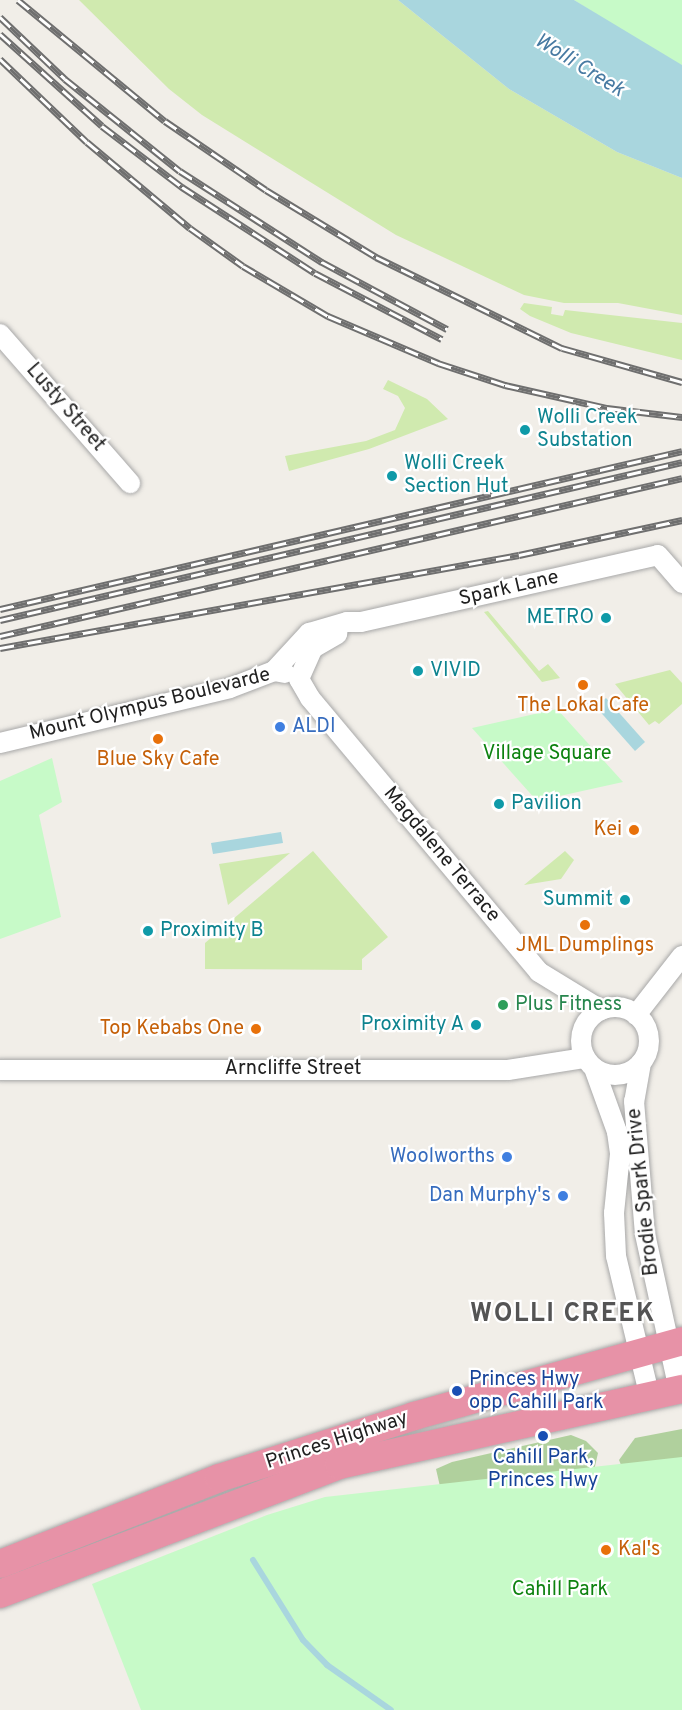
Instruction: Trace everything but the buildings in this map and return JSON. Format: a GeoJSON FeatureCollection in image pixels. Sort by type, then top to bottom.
{"type":"FeatureCollection","features":[{"type":"Feature","properties":{"kind":"highway","name":"Princes Highway"},"geometry":{"type":"LineString","coordinates":[[0,1564],[219,1478],[414,1416],[676,1343]]}},
{"type":"Feature","properties":{"kind":"highway","name":"Princes Highway"},"geometry":{"type":"LineString","coordinates":[[0,1594],[339,1465],[680,1390]]}},
{"type":"Feature","properties":{"kind":"street","name":"Lusty Street"},"geometry":{"type":"LineString","coordinates":[[0,334],[130,483]]}},
{"type":"Feature","properties":{"kind":"street","name":"Spark Lane"},"geometry":{"type":"LineString","coordinates":[[299,679],[305,661],[319,641],[361,622],[658,555],[682,583]]}},
{"type":"Feature","properties":{"kind":"street","name":"Spark Lane"},"geometry":{"type":"LineString","coordinates":[[274,671],[309,633],[347,622],[361,622]]}},
{"type":"Feature","properties":{"kind":"street","name":"Mount Olympus Boulevarde"},"geometry":{"type":"LineString","coordinates":[[0,743],[230,688],[274,671],[299,679]]}},
{"type":"Feature","properties":{"kind":"street","name":"Magdalene Terrace"},"geometry":{"type":"LineString","coordinates":[[299,679],[310,698],[539,972],[601,1010]]}},
{"type":"Feature","properties":{"kind":"street"},"geometry":{"type":"LineString","coordinates":[[636,1015],[682,957]]}},
{"type":"Feature","properties":{"kind":"street"},"geometry":{"type":"LineString","coordinates":[[619,1007],[636,1015],[649,1038],[641,1063],[624,1074],[613,1076],[589,1063],[580,1036],[591,1016],[601,1010],[619,1007]]}},
{"type":"Feature","properties":{"kind":"street","name":"Arncliffe Street"},"geometry":{"type":"LineString","coordinates":[[0,1070],[508,1070],[589,1063]]}},
{"type":"Feature","properties":{"kind":"street","name":"Brodie Spark Drive"},"geometry":{"type":"LineString","coordinates":[[589,1063],[617,1132],[620,1154],[614,1213],[616,1256],[641,1352],[650,1398]]}},
{"type":"Feature","properties":{"kind":"street","name":"Brodie Spark Drive"},"geometry":{"type":"LineString","coordinates":[[641,1063],[634,1101],[645,1234],[676,1343],[680,1390]]}},
{"type":"Feature","properties":{"kind":"green space"},"geometry":{"type":"Polygon","coordinates":[[[79,0],[398,0],[509,89],[617,152],[682,178],[682,315],[618,303],[564,303],[524,295],[396,235],[202,115],[169,89],[79,0]]]}},
{"type":"Feature","properties":{"kind":"green space"},"geometry":{"type":"Polygon","coordinates":[[[574,0],[682,0],[682,65],[669,61],[574,0]]]}},
{"type":"Feature","properties":{"kind":"green space"},"geometry":{"type":"Polygon","coordinates":[[[524,303],[552,307],[551,314],[563,316],[565,310],[682,323],[682,360],[571,333],[530,316],[520,309],[524,303]]]}},
{"type":"Feature","properties":{"kind":"green space"},"geometry":{"type":"Polygon","coordinates":[[[388,380],[427,399],[448,419],[369,449],[289,471],[285,456],[366,441],[395,430],[405,408],[398,396],[383,389],[388,380]]]}},
{"type":"Feature","properties":{"kind":"green space"},"geometry":{"type":"Polygon","coordinates":[[[488,611],[539,671],[548,664],[560,678],[542,682],[484,612],[488,611]]]}},
{"type":"Feature","properties":{"kind":"green space"},"geometry":{"type":"Polygon","coordinates":[[[670,670],[682,683],[682,704],[659,724],[655,721],[649,725],[615,684],[670,670]]]}},
{"type":"Feature","properties":{"kind":"green space","name":"Village Square"},"geometry":{"type":"Polygon","coordinates":[[[557,709],[623,782],[537,801],[472,728],[557,709]]]}},
{"type":"Feature","properties":{"kind":"green space"},"geometry":{"type":"Polygon","coordinates":[[[52,758],[62,802],[39,815],[61,917],[0,939],[0,781],[52,758]]]}},
{"type":"Feature","properties":{"kind":"green space"},"geometry":{"type":"Polygon","coordinates":[[[313,851],[388,937],[362,959],[362,970],[205,969],[205,943],[313,851]]]}},
{"type":"Feature","properties":{"kind":"green space"},"geometry":{"type":"Polygon","coordinates":[[[565,851],[574,860],[561,879],[524,885],[565,851]]]}},
{"type":"Feature","properties":{"kind":"green space"},"geometry":{"type":"Polygon","coordinates":[[[290,853],[228,905],[219,864],[290,853]]]}},
{"type":"Feature","properties":{"kind":"green space"},"geometry":{"type":"Polygon","coordinates":[[[682,1429],[682,1513],[628,1482],[619,1460],[635,1438],[682,1429]]]}},
{"type":"Feature","properties":{"kind":"green space"},"geometry":{"type":"Polygon","coordinates":[[[571,1435],[586,1441],[598,1453],[593,1475],[444,1504],[436,1469],[452,1462],[571,1435]]]}},
{"type":"Feature","properties":{"kind":"green space","name":"Cahill Park"},"geometry":{"type":"Polygon","coordinates":[[[682,1457],[682,1710],[141,1710],[92,1584],[267,1515],[325,1497],[682,1457]]]}},
{"type":"Feature","properties":{"kind":"water","name":"Wolli Creek"},"geometry":{"type":"Polygon","coordinates":[[[398,0],[574,0],[682,65],[682,178],[617,152],[509,89],[398,0]]]}},
{"type":"Feature","properties":{"kind":"water"},"geometry":{"type":"Polygon","coordinates":[[[606,698],[645,742],[635,751],[596,707],[606,698]]]}},
{"type":"Feature","properties":{"kind":"water"},"geometry":{"type":"Polygon","coordinates":[[[281,832],[283,843],[213,854],[211,843],[281,832]]]}},
{"type":"Feature","properties":{"kind":"waterway"},"geometry":{"type":"LineString","coordinates":[[253,1560],[303,1640],[327,1665],[391,1710]]}},
{"type":"Feature","properties":{"kind":"railway"},"geometry":{"type":"LineString","coordinates":[[18,0],[165,121],[266,190],[376,257],[562,348],[682,382]]}},
{"type":"Feature","properties":{"kind":"railway"},"geometry":{"type":"LineString","coordinates":[[0,17],[65,79],[180,171],[322,262],[447,329]]}},
{"type":"Feature","properties":{"kind":"railway"},"geometry":{"type":"LineString","coordinates":[[0,34],[102,126],[182,187],[315,273],[442,339]]}},
{"type":"Feature","properties":{"kind":"railway"},"geometry":{"type":"LineString","coordinates":[[0,59],[87,142],[190,228],[243,266],[328,316],[438,363],[505,385],[607,408],[682,417]]}},
{"type":"Feature","properties":{"kind":"railway"},"geometry":{"type":"LineString","coordinates":[[0,609],[682,451]]}},
{"type":"Feature","properties":{"kind":"railway"},"geometry":{"type":"LineString","coordinates":[[0,620],[682,462]]}},
{"type":"Feature","properties":{"kind":"railway"},"geometry":{"type":"LineString","coordinates":[[0,636],[682,478]]}},
{"type":"Feature","properties":{"kind":"railway"},"geometry":{"type":"LineString","coordinates":[[0,648],[519,555],[682,520]]}},
{"type":"Feature","properties":{"kind":"place","name":"Wolli Creek Substation"},"geometry":{"type":"Point","coordinates":[525,430]}},
{"type":"Feature","properties":{"kind":"place","name":"Wolli Creek Section Hut"},"geometry":{"type":"Point","coordinates":[392,476]}},
{"type":"Feature","properties":{"kind":"place","name":"METRO"},"geometry":{"type":"Point","coordinates":[606,618]}},
{"type":"Feature","properties":{"kind":"place","name":"VIVID"},"geometry":{"type":"Point","coordinates":[418,671]}},
{"type":"Feature","properties":{"kind":"place","name":"The Lokal Cafe"},"geometry":{"type":"Point","coordinates":[583,685]}},
{"type":"Feature","properties":{"kind":"place","name":"ALDI"},"geometry":{"type":"Point","coordinates":[280,727]}},
{"type":"Feature","properties":{"kind":"place","name":"Blue Sky Cafe"},"geometry":{"type":"Point","coordinates":[158,739]}},
{"type":"Feature","properties":{"kind":"place","name":"Pavilion"},"geometry":{"type":"Point","coordinates":[499,804]}},
{"type":"Feature","properties":{"kind":"place","name":"Kei"},"geometry":{"type":"Point","coordinates":[634,830]}},
{"type":"Feature","properties":{"kind":"place","name":"Summit"},"geometry":{"type":"Point","coordinates":[625,900]}},
{"type":"Feature","properties":{"kind":"place","name":"JML Dumplings"},"geometry":{"type":"Point","coordinates":[585,925]}},
{"type":"Feature","properties":{"kind":"place","name":"Proximity B"},"geometry":{"type":"Point","coordinates":[148,931]}},
{"type":"Feature","properties":{"kind":"place","name":"Plus Fitness"},"geometry":{"type":"Point","coordinates":[503,1005]}},
{"type":"Feature","properties":{"kind":"place","name":"Proximity A"},"geometry":{"type":"Point","coordinates":[476,1025]}},
{"type":"Feature","properties":{"kind":"place","name":"Top Kebabs One"},"geometry":{"type":"Point","coordinates":[256,1029]}},
{"type":"Feature","properties":{"kind":"place","name":"Woolworths"},"geometry":{"type":"Point","coordinates":[507,1157]}},
{"type":"Feature","properties":{"kind":"place","name":"Dan Murphy's"},"geometry":{"type":"Point","coordinates":[563,1196]}},
{"type":"Feature","properties":{"kind":"place","name":"Princes Hwy opp Cahill Park"},"geometry":{"type":"Point","coordinates":[457,1391]}},
{"type":"Feature","properties":{"kind":"place","name":"Cahill Park, Princes Hwy"},"geometry":{"type":"Point","coordinates":[543,1436]}},
{"type":"Feature","properties":{"kind":"place","name":"Kal's"},"geometry":{"type":"Point","coordinates":[606,1550]}},
{"type":"Feature","properties":{"kind":"district","name":"WOLLI CREEK"},"geometry":{"type":"Point","coordinates":[563,1315]}}]}
